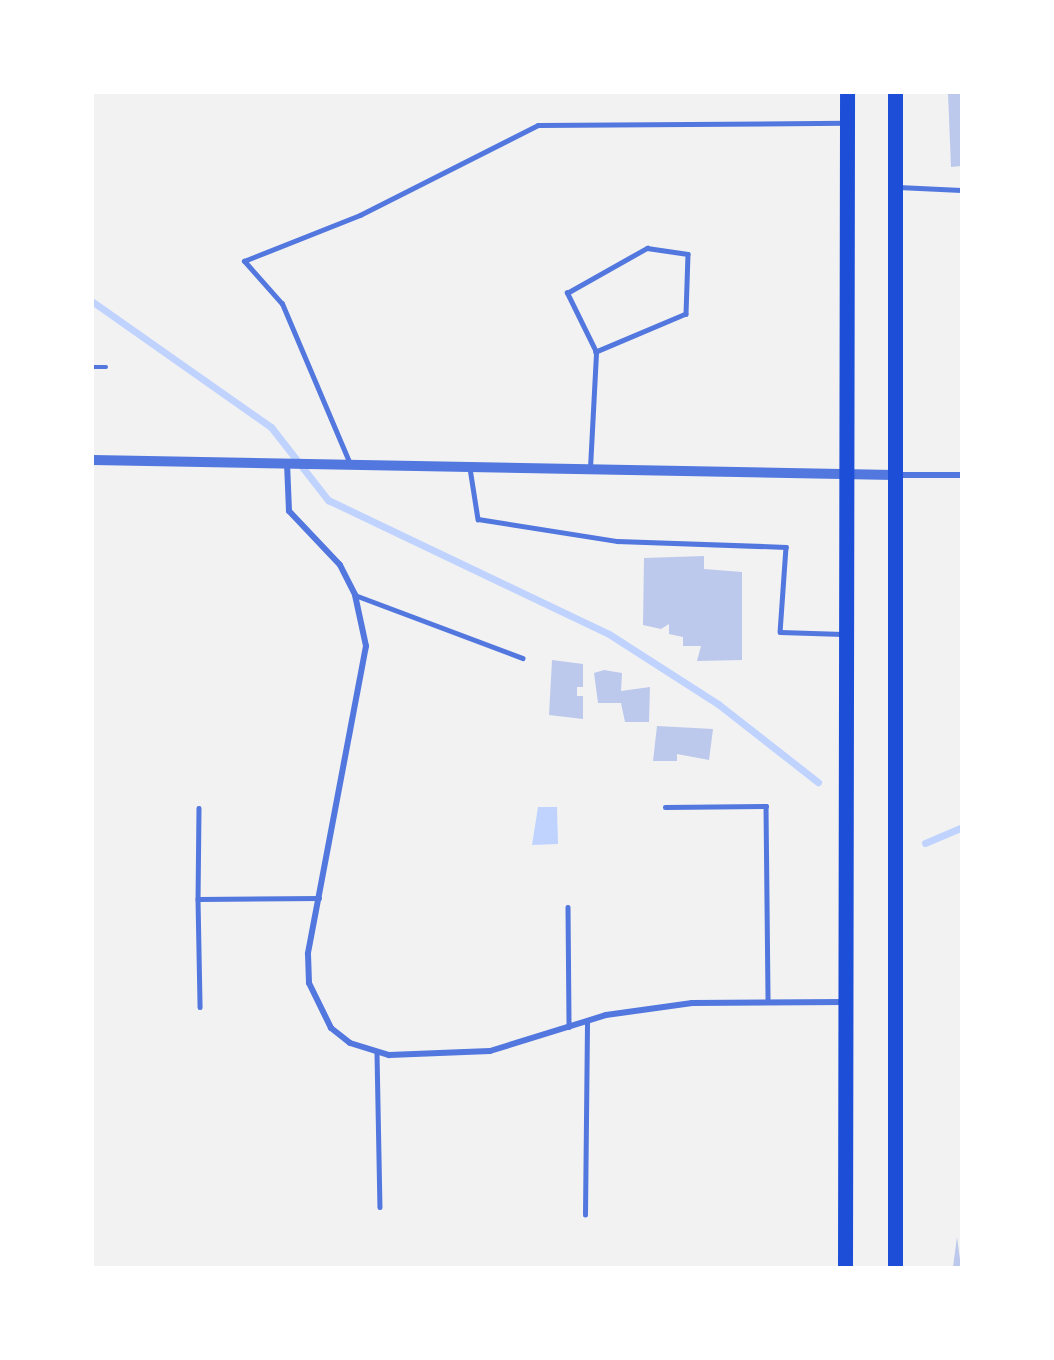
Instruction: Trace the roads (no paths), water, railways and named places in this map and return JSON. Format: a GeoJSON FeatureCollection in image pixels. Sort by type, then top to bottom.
{"type":"FeatureCollection","features":[{"type":"Feature","properties":{"kind":"main road"},"geometry":{"type":"LineString","coordinates":[[845,1267],[849,473],[847,93]]}},
{"type":"Feature","properties":{"kind":"main road"},"geometry":{"type":"LineString","coordinates":[[895,93],[895,1267]]}},
{"type":"Feature","properties":{"kind":"street"},"geometry":{"type":"LineString","coordinates":[[93,460],[961,475]]}},
{"type":"Feature","properties":{"kind":"street"},"geometry":{"type":"LineString","coordinates":[[287,463],[289,511],[334,557],[355,595],[364,627],[365,673],[308,954],[317,1007],[350,1043],[377,1053],[490,1052],[569,1026],[692,1003],[846,1002]]}},
{"type":"Feature","properties":{"kind":"lane"},"geometry":{"type":"LineString","coordinates":[[350,464],[282,304],[244,261],[360,215],[538,124],[847,123]]}},
{"type":"Feature","properties":{"kind":"lane"},"geometry":{"type":"LineString","coordinates":[[896,187],[961,190]]}},
{"type":"Feature","properties":{"kind":"lane"},"geometry":{"type":"LineString","coordinates":[[590,468],[596,352],[567,293],[647,248],[688,254],[686,314],[596,352]]}},
{"type":"Feature","properties":{"kind":"lane"},"geometry":{"type":"LineString","coordinates":[[93,366],[106,367]]}},
{"type":"Feature","properties":{"kind":"lane"},"geometry":{"type":"LineString","coordinates":[[470,465],[478,519],[617,541],[786,547],[780,632],[847,634]]}},
{"type":"Feature","properties":{"kind":"lane"},"geometry":{"type":"LineString","coordinates":[[355,595],[523,658]]}},
{"type":"Feature","properties":{"kind":"lane"},"geometry":{"type":"LineString","coordinates":[[664,807],[766,806],[768,1001]]}},
{"type":"Feature","properties":{"kind":"lane"},"geometry":{"type":"LineString","coordinates":[[199,808],[200,1007]]}},
{"type":"Feature","properties":{"kind":"lane"},"geometry":{"type":"LineString","coordinates":[[198,899],[319,898]]}},
{"type":"Feature","properties":{"kind":"lane"},"geometry":{"type":"LineString","coordinates":[[568,907],[569,1026]]}},
{"type":"Feature","properties":{"kind":"lane"},"geometry":{"type":"LineString","coordinates":[[585,1215],[586,1022]]}},
{"type":"Feature","properties":{"kind":"lane"},"geometry":{"type":"LineString","coordinates":[[377,1053],[380,1207]]}},
{"type":"Feature","properties":{"kind":"water"},"geometry":{"type":"Polygon","coordinates":[[[538,807],[557,807],[558,844],[532,845],[538,807]]]}},
{"type":"Feature","properties":{"kind":"waterway"},"geometry":{"type":"LineString","coordinates":[[93,302],[271,427],[328,500],[609,634],[718,704],[818,782]]}},
{"type":"Feature","properties":{"kind":"waterway"},"geometry":{"type":"LineString","coordinates":[[925,843],[961,828]]}}]}
